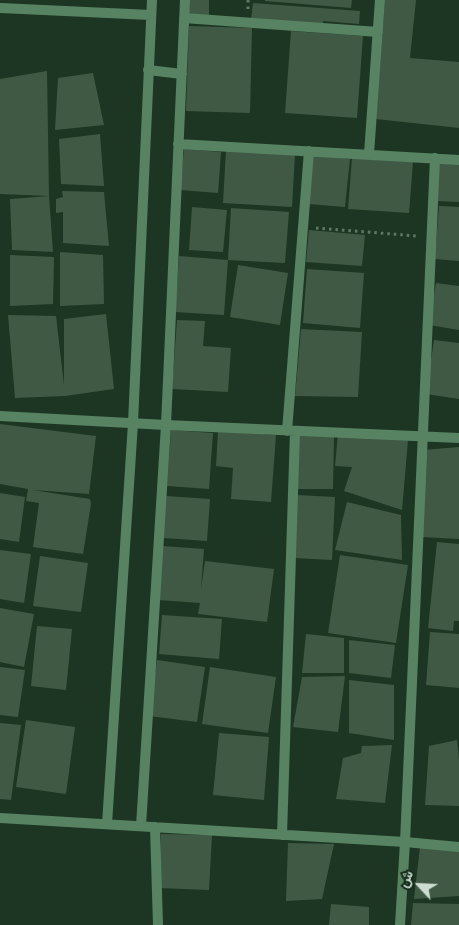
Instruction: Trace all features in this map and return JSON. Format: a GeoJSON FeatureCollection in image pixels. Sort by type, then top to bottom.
{"type":"FeatureCollection","features":[{"type":"Feature","properties":{"kind":"street"},"geometry":{"type":"LineString","coordinates":[[107,824],[133,423],[152,0]]}},
{"type":"Feature","properties":{"kind":"street"},"geometry":{"type":"LineString","coordinates":[[141,826],[166,426],[185,0]]}},
{"type":"Feature","properties":{"kind":"street"},"geometry":{"type":"LineString","coordinates":[[369,154],[380,0]]}},
{"type":"Feature","properties":{"kind":"street"},"geometry":{"type":"LineString","coordinates":[[0,8],[151,15]]}},
{"type":"Feature","properties":{"kind":"street"},"geometry":{"type":"LineString","coordinates":[[184,18],[378,32]]}},
{"type":"Feature","properties":{"kind":"street"},"geometry":{"type":"LineString","coordinates":[[148,70],[182,74]]}},
{"type":"Feature","properties":{"kind":"street"},"geometry":{"type":"LineString","coordinates":[[178,144],[459,160]]}},
{"type":"Feature","properties":{"kind":"street"},"geometry":{"type":"LineString","coordinates":[[282,835],[291,431],[309,151]]}},
{"type":"Feature","properties":{"kind":"street"},"geometry":{"type":"LineString","coordinates":[[400,925],[424,437],[435,158]]}},
{"type":"Feature","properties":{"kind":"street"},"geometry":{"type":"LineString","coordinates":[[0,416],[166,426],[459,438]]}},
{"type":"Feature","properties":{"kind":"street"},"geometry":{"type":"LineString","coordinates":[[0,818],[405,842],[459,847]]}},
{"type":"Feature","properties":{"kind":"street"},"geometry":{"type":"LineString","coordinates":[[156,827],[158,925]]}},
{"type":"Feature","properties":{"kind":"path"},"geometry":{"type":"LineString","coordinates":[[303,226],[432,238]]}},
{"type":"Feature","properties":{"kind":"building"},"geometry":{"type":"Polygon","coordinates":[[[189,0],[209,0],[209,16],[189,15],[189,0]]]}},
{"type":"Feature","properties":{"kind":"building"},"geometry":{"type":"Polygon","coordinates":[[[265,0],[352,0],[351,8],[265,0]]]}},
{"type":"Feature","properties":{"kind":"building"},"geometry":{"type":"Polygon","coordinates":[[[385,0],[416,0],[410,58],[459,62],[459,128],[376,119],[385,0]]]}},
{"type":"Feature","properties":{"kind":"building"},"geometry":{"type":"Polygon","coordinates":[[[253,3],[360,11],[359,24],[323,21],[323,25],[251,20],[253,3]]]}},
{"type":"Feature","properties":{"kind":"building"},"geometry":{"type":"Polygon","coordinates":[[[189,26],[252,28],[250,113],[186,111],[189,26]]]}},
{"type":"Feature","properties":{"kind":"building"},"geometry":{"type":"Polygon","coordinates":[[[291,31],[363,36],[357,118],[285,113],[291,31]]]}},
{"type":"Feature","properties":{"kind":"building"},"geometry":{"type":"Polygon","coordinates":[[[47,71],[49,196],[0,194],[0,79],[47,71]]]}},
{"type":"Feature","properties":{"kind":"building"},"geometry":{"type":"Polygon","coordinates":[[[93,73],[104,125],[55,130],[58,78],[93,73]]]}},
{"type":"Feature","properties":{"kind":"building"},"geometry":{"type":"Polygon","coordinates":[[[100,134],[104,186],[61,184],[59,139],[100,134]]]}},
{"type":"Feature","properties":{"kind":"building"},"geometry":{"type":"Polygon","coordinates":[[[184,149],[221,152],[218,193],[180,190],[184,149]]]}},
{"type":"Feature","properties":{"kind":"building"},"geometry":{"type":"Polygon","coordinates":[[[226,150],[295,154],[292,207],[223,203],[226,150]]]}},
{"type":"Feature","properties":{"kind":"building"},"geometry":{"type":"Polygon","coordinates":[[[313,155],[350,159],[345,207],[308,204],[313,155]]]}},
{"type":"Feature","properties":{"kind":"building"},"geometry":{"type":"Polygon","coordinates":[[[352,158],[413,162],[409,213],[348,209],[352,158]]]}},
{"type":"Feature","properties":{"kind":"building"},"geometry":{"type":"Polygon","coordinates":[[[439,162],[459,163],[459,202],[437,201],[439,162]]]}},
{"type":"Feature","properties":{"kind":"building"},"geometry":{"type":"Polygon","coordinates":[[[62,191],[104,192],[109,246],[63,243],[63,212],[56,213],[56,199],[63,197],[62,191]]]}},
{"type":"Feature","properties":{"kind":"building"},"geometry":{"type":"Polygon","coordinates":[[[49,196],[53,252],[12,250],[10,199],[49,196]]]}},
{"type":"Feature","properties":{"kind":"building"},"geometry":{"type":"Polygon","coordinates":[[[439,206],[459,207],[459,261],[435,259],[439,206]]]}},
{"type":"Feature","properties":{"kind":"building"},"geometry":{"type":"Polygon","coordinates":[[[192,207],[227,210],[223,252],[189,250],[192,207]]]}},
{"type":"Feature","properties":{"kind":"building"},"geometry":{"type":"Polygon","coordinates":[[[231,208],[289,212],[285,263],[228,260],[231,208]]]}},
{"type":"Feature","properties":{"kind":"building"},"geometry":{"type":"Polygon","coordinates":[[[309,230],[365,235],[362,266],[306,262],[309,230]]]}},
{"type":"Feature","properties":{"kind":"building"},"geometry":{"type":"Polygon","coordinates":[[[60,252],[103,255],[104,304],[60,306],[60,252]]]}},
{"type":"Feature","properties":{"kind":"building"},"geometry":{"type":"Polygon","coordinates":[[[10,255],[54,257],[53,304],[10,306],[10,255]]]}},
{"type":"Feature","properties":{"kind":"building"},"geometry":{"type":"Polygon","coordinates":[[[179,256],[228,260],[224,315],[175,312],[179,256]]]}},
{"type":"Feature","properties":{"kind":"building"},"geometry":{"type":"Polygon","coordinates":[[[238,265],[288,273],[280,325],[230,317],[238,265]]]}},
{"type":"Feature","properties":{"kind":"building"},"geometry":{"type":"Polygon","coordinates":[[[307,269],[364,273],[360,328],[303,323],[307,269]]]}},
{"type":"Feature","properties":{"kind":"building"},"geometry":{"type":"Polygon","coordinates":[[[436,283],[459,286],[459,330],[429,325],[436,283]]]}},
{"type":"Feature","properties":{"kind":"building"},"geometry":{"type":"Polygon","coordinates":[[[106,314],[114,389],[65,396],[15,398],[8,315],[56,316],[64,385],[64,319],[106,314]]]}},
{"type":"Feature","properties":{"kind":"building"},"geometry":{"type":"Polygon","coordinates":[[[177,320],[205,321],[203,346],[231,348],[228,392],[172,389],[177,320]]]}},
{"type":"Feature","properties":{"kind":"building"},"geometry":{"type":"Polygon","coordinates":[[[301,329],[362,332],[358,397],[295,396],[301,329]]]}},
{"type":"Feature","properties":{"kind":"building"},"geometry":{"type":"Polygon","coordinates":[[[434,340],[459,343],[459,399],[426,394],[434,340]]]}},
{"type":"Feature","properties":{"kind":"building"},"geometry":{"type":"Polygon","coordinates":[[[0,424],[96,436],[89,494],[33,490],[90,499],[91,504],[83,554],[33,547],[39,503],[26,501],[28,489],[0,484],[0,424]]]}},
{"type":"Feature","properties":{"kind":"building"},"geometry":{"type":"Polygon","coordinates":[[[171,430],[213,433],[209,489],[167,486],[171,430]]]}},
{"type":"Feature","properties":{"kind":"building"},"geometry":{"type":"Polygon","coordinates":[[[218,431],[276,435],[271,502],[231,499],[233,468],[216,466],[218,431]]]}},
{"type":"Feature","properties":{"kind":"building"},"geometry":{"type":"Polygon","coordinates":[[[296,434],[334,435],[333,489],[295,489],[296,434]]]}},
{"type":"Feature","properties":{"kind":"building"},"geometry":{"type":"Polygon","coordinates":[[[338,434],[408,440],[402,510],[344,491],[352,467],[335,466],[338,434]]]}},
{"type":"Feature","properties":{"kind":"building"},"geometry":{"type":"Polygon","coordinates":[[[459,447],[459,539],[422,537],[423,450],[459,447]]]}},
{"type":"Feature","properties":{"kind":"building"},"geometry":{"type":"Polygon","coordinates":[[[0,493],[25,497],[19,542],[0,539],[0,493]]]}},
{"type":"Feature","properties":{"kind":"building"},"geometry":{"type":"Polygon","coordinates":[[[297,495],[335,497],[332,560],[293,558],[297,495]]]}},
{"type":"Feature","properties":{"kind":"building"},"geometry":{"type":"Polygon","coordinates":[[[166,496],[210,499],[207,541],[163,538],[166,496]]]}},
{"type":"Feature","properties":{"kind":"building"},"geometry":{"type":"Polygon","coordinates":[[[347,502],[401,515],[402,560],[335,550],[347,502]]]}},
{"type":"Feature","properties":{"kind":"building"},"geometry":{"type":"Polygon","coordinates":[[[437,542],[459,544],[459,621],[454,621],[453,631],[428,628],[437,542]]]}},
{"type":"Feature","properties":{"kind":"building"},"geometry":{"type":"Polygon","coordinates":[[[163,546],[204,549],[201,589],[205,561],[274,569],[267,622],[198,614],[200,603],[159,600],[163,546]]]}},
{"type":"Feature","properties":{"kind":"building"},"geometry":{"type":"Polygon","coordinates":[[[0,550],[31,554],[24,603],[0,599],[0,550]]]}},
{"type":"Feature","properties":{"kind":"building"},"geometry":{"type":"Polygon","coordinates":[[[340,555],[408,565],[396,643],[328,633],[340,555]]]}},
{"type":"Feature","properties":{"kind":"building"},"geometry":{"type":"Polygon","coordinates":[[[40,556],[88,563],[81,612],[33,606],[40,556]]]}},
{"type":"Feature","properties":{"kind":"building"},"geometry":{"type":"Polygon","coordinates":[[[0,608],[34,614],[24,667],[0,662],[0,608]]]}},
{"type":"Feature","properties":{"kind":"building"},"geometry":{"type":"Polygon","coordinates":[[[162,615],[222,619],[219,659],[159,654],[162,615]]]}},
{"type":"Feature","properties":{"kind":"building"},"geometry":{"type":"Polygon","coordinates":[[[37,626],[72,629],[66,690],[31,686],[37,626]]]}},
{"type":"Feature","properties":{"kind":"building"},"geometry":{"type":"Polygon","coordinates":[[[430,632],[459,634],[459,688],[426,685],[430,632]]]}},
{"type":"Feature","properties":{"kind":"building"},"geometry":{"type":"Polygon","coordinates":[[[306,634],[344,638],[344,673],[302,673],[306,634]]]}},
{"type":"Feature","properties":{"kind":"building"},"geometry":{"type":"Polygon","coordinates":[[[349,640],[395,645],[391,678],[349,673],[349,640]]]}},
{"type":"Feature","properties":{"kind":"building"},"geometry":{"type":"Polygon","coordinates":[[[157,660],[205,667],[197,722],[149,716],[157,660]]]}},
{"type":"Feature","properties":{"kind":"building"},"geometry":{"type":"Polygon","coordinates":[[[0,667],[25,670],[18,717],[0,715],[0,667]]]}},
{"type":"Feature","properties":{"kind":"building"},"geometry":{"type":"Polygon","coordinates":[[[210,667],[276,677],[268,733],[202,724],[210,667]]]}},
{"type":"Feature","properties":{"kind":"building"},"geometry":{"type":"Polygon","coordinates":[[[345,676],[338,732],[293,727],[302,677],[345,676]]]}},
{"type":"Feature","properties":{"kind":"building"},"geometry":{"type":"Polygon","coordinates":[[[349,680],[394,685],[394,740],[349,733],[349,680]]]}},
{"type":"Feature","properties":{"kind":"building"},"geometry":{"type":"Polygon","coordinates":[[[26,720],[75,727],[66,794],[16,787],[26,720]]]}},
{"type":"Feature","properties":{"kind":"building"},"geometry":{"type":"Polygon","coordinates":[[[0,723],[21,725],[11,800],[0,799],[0,723]]]}},
{"type":"Feature","properties":{"kind":"building"},"geometry":{"type":"Polygon","coordinates":[[[219,733],[269,737],[264,800],[213,795],[219,733]]]}},
{"type":"Feature","properties":{"kind":"building"},"geometry":{"type":"Polygon","coordinates":[[[457,740],[459,806],[425,805],[429,746],[457,740]]]}},
{"type":"Feature","properties":{"kind":"building"},"geometry":{"type":"Polygon","coordinates":[[[392,745],[385,803],[336,799],[343,758],[361,753],[362,746],[392,745]]]}},
{"type":"Feature","properties":{"kind":"building"},"geometry":{"type":"Polygon","coordinates":[[[161,834],[212,835],[209,890],[159,888],[161,834]]]}},
{"type":"Feature","properties":{"kind":"building"},"geometry":{"type":"Polygon","coordinates":[[[288,843],[334,844],[322,899],[286,901],[288,843]]]}},
{"type":"Feature","properties":{"kind":"building"},"geometry":{"type":"Polygon","coordinates":[[[420,847],[459,847],[459,896],[414,899],[420,847]]]}},
{"type":"Feature","properties":{"kind":"building"},"geometry":{"type":"Polygon","coordinates":[[[413,903],[459,904],[459,925],[411,925],[413,903]]]}},
{"type":"Feature","properties":{"kind":"building"},"geometry":{"type":"Polygon","coordinates":[[[331,904],[369,907],[369,925],[329,925],[331,904]]]}}]}
